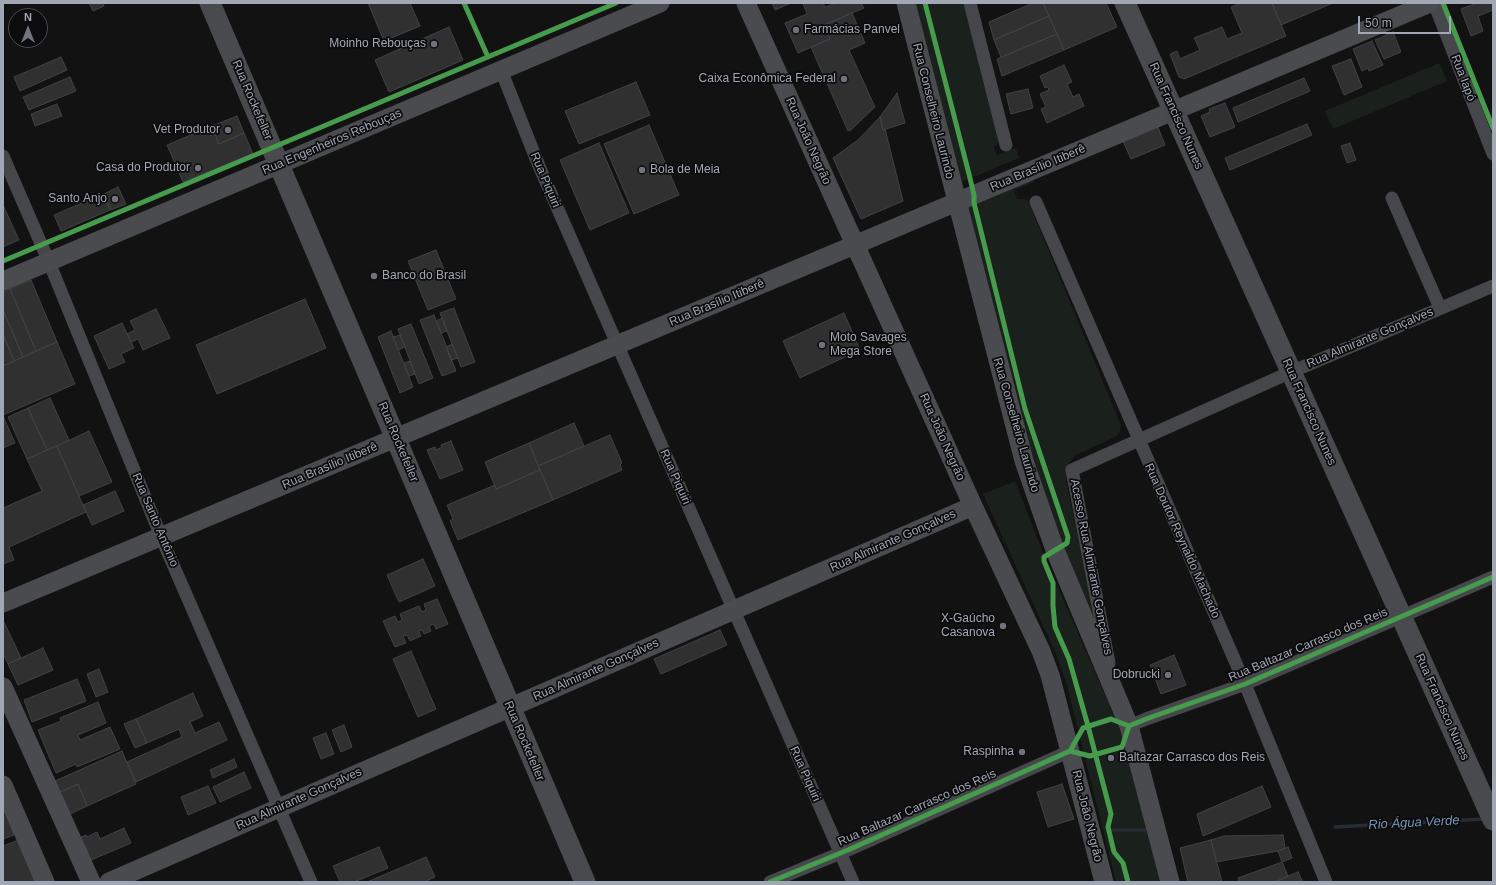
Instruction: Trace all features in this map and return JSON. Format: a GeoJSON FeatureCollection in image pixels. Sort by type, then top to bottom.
{"type":"FeatureCollection","features":[{"type":"Feature","properties":{"kind":"main road","name":"Rua Rockefeller"},"geometry":{"type":"LineString","coordinates":[[210,3],[585,882]]}},
{"type":"Feature","properties":{"kind":"main road","name":"Rua Engenheiros Rebouças"},"geometry":{"type":"LineString","coordinates":[[3,281],[660,3]]}},
{"type":"Feature","properties":{"kind":"main road","name":"Rua João Negrão"},"geometry":{"type":"LineString","coordinates":[[746,3],[973,506],[1041,651],[1050,676],[1104,882]]}},
{"type":"Feature","properties":{"kind":"main road","name":"Rua Conselheiro Laurindo"},"geometry":{"type":"LineString","coordinates":[[906,3],[1024,461],[1056,550],[1128,726],[1170,882]]}},
{"type":"Feature","properties":{"kind":"main road","name":"Rua Francisco Nunes"},"geometry":{"type":"LineString","coordinates":[[1125,3],[1490,813]]}},
{"type":"Feature","properties":{"kind":"main road","name":"Rua Brasílio Itiberê"},"geometry":{"type":"LineString","coordinates":[[3,603],[1430,3]]}},
{"type":"Feature","properties":{"kind":"main road","name":"Rua Almirante Gonçalves"},"geometry":{"type":"LineString","coordinates":[[109,882],[973,506]]}},
{"type":"Feature","properties":{"kind":"main road"},"geometry":{"type":"LineString","coordinates":[[3,687],[91,882]]}},
{"type":"Feature","properties":{"kind":"main road"},"geometry":{"type":"LineString","coordinates":[[3,785],[45,882]]}},
{"type":"Feature","properties":{"kind":"street"},"geometry":{"type":"LineString","coordinates":[[970,3],[1006,145]]}},
{"type":"Feature","properties":{"kind":"street","name":"Rua Iapó"},"geometry":{"type":"LineString","coordinates":[[1434,3],[1493,154]]}},
{"type":"Feature","properties":{"kind":"street","name":"Rua Piquiri"},"geometry":{"type":"LineString","coordinates":[[501,70],[539,166],[853,882]]}},
{"type":"Feature","properties":{"kind":"street","name":"Rua Santo Antônio"},"geometry":{"type":"LineString","coordinates":[[3,156],[49,262],[161,536],[311,882]]}},
{"type":"Feature","properties":{"kind":"street"},"geometry":{"type":"LineString","coordinates":[[1392,198],[1440,308]]}},
{"type":"Feature","properties":{"kind":"street","name":"Rua Doutor Reynaldo Machado"},"geometry":{"type":"LineString","coordinates":[[1036,202],[1245,684],[1326,882]]}},
{"type":"Feature","properties":{"kind":"street","name":"Rua Almirante Gonçalves"},"geometry":{"type":"LineString","coordinates":[[1138,440],[1291,372],[1493,286]]}},
{"type":"Feature","properties":{"kind":"street","name":"Acesso Rua Almirante Gonçalves"},"geometry":{"type":"LineString","coordinates":[[1114,689],[1072,470],[1138,440]]}},
{"type":"Feature","properties":{"kind":"street","name":"Rua Baltazar Carrasco dos Reis"},"geometry":{"type":"LineString","coordinates":[[1128,726],[1245,684],[1493,577]]}},
{"type":"Feature","properties":{"kind":"street","name":"Rua Baltazar Carrasco dos Reis"},"geometry":{"type":"LineString","coordinates":[[770,882],[840,853],[1070,751]]}},
{"type":"Feature","properties":{"kind":"shaded area"},"geometry":{"type":"Polygon","coordinates":[[[913,3],[964,3],[1000,137],[997,145],[994,147],[997,155],[1016,148],[1019,158],[962,182],[913,3]]]}},
{"type":"Feature","properties":{"kind":"shaded area"},"geometry":{"type":"Polygon","coordinates":[[[1439,63],[1447,81],[1333,129],[1325,111],[1439,63]]]}},
{"type":"Feature","properties":{"kind":"shaded area"},"geometry":{"type":"Polygon","coordinates":[[[1031,174],[1034,182],[1014,190],[1017,199],[1025,199],[1028,201],[1121,425],[1119,434],[1115,437],[1076,455],[1069,463],[1066,471],[1066,481],[1083,558],[1096,628],[1028,459],[966,206],[1031,174]]]}},
{"type":"Feature","properties":{"kind":"shaded area"},"geometry":{"type":"Polygon","coordinates":[[[1015,481],[1044,555],[1125,743],[1163,882],[1116,882],[1066,682],[1056,654],[983,494],[1015,481]]]}},
{"type":"Feature","properties":{"kind":"building"},"geometry":{"type":"Polygon","coordinates":[[[89,3],[103,3],[104,6],[93,11],[89,3]]]}},
{"type":"Feature","properties":{"kind":"building","name":"Moinho Rebouças"},"geometry":{"type":"Polygon","coordinates":[[[368,3],[410,3],[420,26],[384,41],[368,3]]]}},
{"type":"Feature","properties":{"kind":"building"},"geometry":{"type":"Polygon","coordinates":[[[772,3],[791,3],[775,10],[772,3]]]}},
{"type":"Feature","properties":{"kind":"building"},"geometry":{"type":"Polygon","coordinates":[[[803,3],[823,3],[825,7],[836,3],[861,3],[864,8],[824,25],[830,39],[798,53],[785,23],[807,14],[803,3]]]}},
{"type":"Feature","properties":{"kind":"building"},"geometry":{"type":"Polygon","coordinates":[[[1033,3],[1043,3],[1049,16],[994,40],[989,22],[1033,3]]]}},
{"type":"Feature","properties":{"kind":"building"},"geometry":{"type":"Polygon","coordinates":[[[1043,3],[1106,3],[1117,27],[1064,50],[1043,3]]]}},
{"type":"Feature","properties":{"kind":"building"},"geometry":{"type":"Polygon","coordinates":[[[1241,3],[1272,3],[1286,36],[1184,79],[1179,77],[1170,54],[1177,51],[1180,59],[1200,50],[1194,38],[1222,27],[1227,39],[1242,33],[1231,7],[1241,3]]]}},
{"type":"Feature","properties":{"kind":"building"},"geometry":{"type":"Polygon","coordinates":[[[1272,3],[1333,3],[1281,25],[1272,3]]]}},
{"type":"Feature","properties":{"kind":"building"},"geometry":{"type":"Polygon","coordinates":[[[1477,3],[1492,3],[1493,10],[1478,16],[1483,31],[1471,36],[1461,9],[1477,3]]]}},
{"type":"Feature","properties":{"kind":"building","name":"Caixa Econômica Federal"},"geometry":{"type":"Polygon","coordinates":[[[852,13],[865,43],[849,50],[875,107],[851,130],[848,131],[811,47],[830,39],[824,25],[852,13]]]}},
{"type":"Feature","properties":{"kind":"building"},"geometry":{"type":"Polygon","coordinates":[[[1049,16],[1057,34],[1001,57],[994,40],[1049,16]]]}},
{"type":"Feature","properties":{"kind":"building","name":"Moinho Rebouças"},"geometry":{"type":"Polygon","coordinates":[[[449,27],[463,60],[389,92],[375,60],[449,27]]]}},
{"type":"Feature","properties":{"kind":"building"},"geometry":{"type":"Polygon","coordinates":[[[1393,32],[1401,52],[1384,59],[1375,40],[1393,32]]]}},
{"type":"Feature","properties":{"kind":"building"},"geometry":{"type":"Polygon","coordinates":[[[1057,34],[1064,50],[1002,76],[997,59],[1057,34]]]}},
{"type":"Feature","properties":{"kind":"building"},"geometry":{"type":"Polygon","coordinates":[[[1372,41],[1383,65],[1369,71],[1368,68],[1362,71],[1353,49],[1372,41]]]}},
{"type":"Feature","properties":{"kind":"building"},"geometry":{"type":"Polygon","coordinates":[[[61,57],[67,70],[20,91],[14,77],[61,57]]]}},
{"type":"Feature","properties":{"kind":"building"},"geometry":{"type":"Polygon","coordinates":[[[1351,59],[1362,87],[1344,95],[1332,66],[1351,59]]]}},
{"type":"Feature","properties":{"kind":"building"},"geometry":{"type":"Polygon","coordinates":[[[1064,65],[1072,82],[1067,84],[1073,97],[1079,94],[1084,106],[1047,123],[1041,109],[1046,107],[1040,94],[1049,90],[1048,87],[1045,88],[1040,76],[1064,65]]]}},
{"type":"Feature","properties":{"kind":"building"},"geometry":{"type":"Polygon","coordinates":[[[70,77],[76,91],[29,110],[23,97],[70,77]]]}},
{"type":"Feature","properties":{"kind":"building"},"geometry":{"type":"Polygon","coordinates":[[[1304,78],[1310,91],[1238,122],[1233,108],[1304,78]]]}},
{"type":"Feature","properties":{"kind":"building"},"geometry":{"type":"Polygon","coordinates":[[[636,82],[650,115],[579,144],[565,111],[636,82]]]}},
{"type":"Feature","properties":{"kind":"building"},"geometry":{"type":"Polygon","coordinates":[[[1028,89],[1033,108],[1011,114],[1006,94],[1028,89]]]}},
{"type":"Feature","properties":{"kind":"building"},"geometry":{"type":"Polygon","coordinates":[[[897,93],[905,123],[883,130],[880,117],[897,93]]]}},
{"type":"Feature","properties":{"kind":"building"},"geometry":{"type":"Polygon","coordinates":[[[1225,103],[1235,127],[1210,137],[1201,116],[1210,112],[1209,109],[1225,103]]]}},
{"type":"Feature","properties":{"kind":"building"},"geometry":{"type":"Polygon","coordinates":[[[57,104],[62,116],[35,126],[31,114],[57,104]]]}},
{"type":"Feature","properties":{"kind":"building","name":"Vet Produtor"},"geometry":{"type":"Polygon","coordinates":[[[237,116],[244,133],[219,144],[212,126],[237,116]]]}},
{"type":"Feature","properties":{"kind":"building"},"geometry":{"type":"Polygon","coordinates":[[[880,117],[883,130],[885,129],[903,201],[861,219],[833,158],[858,140],[880,117]]]}},
{"type":"Feature","properties":{"kind":"building"},"geometry":{"type":"Polygon","coordinates":[[[1307,124],[1312,135],[1230,170],[1225,158],[1307,124]]]}},
{"type":"Feature","properties":{"kind":"building","name":"Bola de Meia"},"geometry":{"type":"Polygon","coordinates":[[[649,125],[679,195],[634,214],[604,144],[649,125]]]}},
{"type":"Feature","properties":{"kind":"building","name":"Casa do Produtor"},"geometry":{"type":"Polygon","coordinates":[[[212,126],[219,144],[244,133],[253,154],[183,182],[167,145],[212,126]]]}},
{"type":"Feature","properties":{"kind":"building"},"geometry":{"type":"Polygon","coordinates":[[[1158,127],[1165,145],[1131,159],[1123,141],[1158,127]]]}},
{"type":"Feature","properties":{"kind":"building"},"geometry":{"type":"Polygon","coordinates":[[[599,143],[629,213],[590,230],[560,160],[599,143]]]}},
{"type":"Feature","properties":{"kind":"building"},"geometry":{"type":"Polygon","coordinates":[[[1350,143],[1356,160],[1347,163],[1341,146],[1350,143]]]}},
{"type":"Feature","properties":{"kind":"building","name":"Santo Anjo"},"geometry":{"type":"Polygon","coordinates":[[[118,187],[126,204],[111,210],[104,194],[118,187]]]}},
{"type":"Feature","properties":{"kind":"building"},"geometry":{"type":"Polygon","coordinates":[[[103,194],[110,210],[61,231],[54,215],[103,194]]]}},
{"type":"Feature","properties":{"kind":"building"},"geometry":{"type":"Polygon","coordinates":[[[3,205],[19,240],[3,247],[3,205]]]}},
{"type":"Feature","properties":{"kind":"building"},"geometry":{"type":"Polygon","coordinates":[[[436,250],[456,299],[428,310],[408,261],[436,250]]]}},
{"type":"Feature","properties":{"kind":"building"},"geometry":{"type":"Polygon","coordinates":[[[31,280],[57,342],[36,351],[10,289],[31,280]]]}},
{"type":"Feature","properties":{"kind":"building"},"geometry":{"type":"Polygon","coordinates":[[[10,289],[36,351],[23,357],[3,310],[3,292],[10,289]]]}},
{"type":"Feature","properties":{"kind":"building"},"geometry":{"type":"Polygon","coordinates":[[[305,299],[326,348],[217,394],[196,345],[305,299]]]}},
{"type":"Feature","properties":{"kind":"building"},"geometry":{"type":"Polygon","coordinates":[[[454,308],[475,362],[461,367],[440,313],[454,308]]]}},
{"type":"Feature","properties":{"kind":"building"},"geometry":{"type":"Polygon","coordinates":[[[156,309],[170,338],[143,350],[138,339],[131,342],[127,334],[135,330],[130,321],[156,309]]]}},
{"type":"Feature","properties":{"kind":"building"},"geometry":{"type":"Polygon","coordinates":[[[3,310],[23,357],[14,361],[3,334],[3,310]]]}},
{"type":"Feature","properties":{"kind":"building","name":"Moto Savages Mega Store"},"geometry":{"type":"Polygon","coordinates":[[[844,313],[860,350],[800,378],[783,341],[844,313]]]}},
{"type":"Feature","properties":{"kind":"building"},"geometry":{"type":"Polygon","coordinates":[[[434,315],[456,371],[442,376],[420,320],[434,315]]]}},
{"type":"Feature","properties":{"kind":"building"},"geometry":{"type":"Polygon","coordinates":[[[442,318],[447,331],[441,333],[436,321],[442,318]]]}},
{"type":"Feature","properties":{"kind":"building"},"geometry":{"type":"Polygon","coordinates":[[[122,323],[134,348],[121,354],[125,362],[109,369],[94,336],[122,323]]]}},
{"type":"Feature","properties":{"kind":"building"},"geometry":{"type":"Polygon","coordinates":[[[411,324],[433,378],[419,384],[398,329],[411,324]]]}},
{"type":"Feature","properties":{"kind":"building"},"geometry":{"type":"Polygon","coordinates":[[[391,331],[413,387],[400,393],[378,337],[391,331]]]}},
{"type":"Feature","properties":{"kind":"building"},"geometry":{"type":"Polygon","coordinates":[[[3,334],[14,361],[3,366],[3,334]]]}},
{"type":"Feature","properties":{"kind":"building"},"geometry":{"type":"Polygon","coordinates":[[[400,335],[405,347],[398,350],[393,337],[400,335]]]}},
{"type":"Feature","properties":{"kind":"building"},"geometry":{"type":"Polygon","coordinates":[[[57,342],[75,384],[3,415],[3,366],[57,342]]]}},
{"type":"Feature","properties":{"kind":"building"},"geometry":{"type":"Polygon","coordinates":[[[452,344],[458,358],[451,360],[446,347],[452,344]]]}},
{"type":"Feature","properties":{"kind":"building"},"geometry":{"type":"Polygon","coordinates":[[[410,361],[415,374],[409,376],[404,363],[410,361]]]}},
{"type":"Feature","properties":{"kind":"building"},"geometry":{"type":"Polygon","coordinates":[[[50,398],[69,440],[47,450],[28,408],[50,398]]]}},
{"type":"Feature","properties":{"kind":"building"},"geometry":{"type":"Polygon","coordinates":[[[28,408],[47,450],[27,459],[8,417],[28,408]]]}},
{"type":"Feature","properties":{"kind":"building"},"geometry":{"type":"Polygon","coordinates":[[[3,416],[15,443],[3,448],[3,416]]]}},
{"type":"Feature","properties":{"kind":"building"},"geometry":{"type":"Polygon","coordinates":[[[574,423],[584,446],[538,466],[529,443],[574,423]]]}},
{"type":"Feature","properties":{"kind":"building"},"geometry":{"type":"Polygon","coordinates":[[[89,431],[112,482],[79,496],[57,446],[89,431]]]}},
{"type":"Feature","properties":{"kind":"building"},"geometry":{"type":"Polygon","coordinates":[[[610,435],[622,463],[620,464],[622,470],[553,500],[538,466],[610,435]]]}},
{"type":"Feature","properties":{"kind":"building"},"geometry":{"type":"Polygon","coordinates":[[[451,441],[463,470],[440,479],[427,450],[435,447],[436,450],[442,447],[441,445],[451,441]]]}},
{"type":"Feature","properties":{"kind":"building"},"geometry":{"type":"Polygon","coordinates":[[[529,443],[540,470],[496,489],[485,462],[529,443]]]}},
{"type":"Feature","properties":{"kind":"building"},"geometry":{"type":"Polygon","coordinates":[[[57,446],[86,512],[9,547],[14,560],[3,564],[3,508],[42,491],[27,459],[57,446]]]}},
{"type":"Feature","properties":{"kind":"building"},"geometry":{"type":"Polygon","coordinates":[[[540,470],[553,500],[458,540],[450,521],[453,519],[447,505],[495,485],[496,489],[540,470]]]}},
{"type":"Feature","properties":{"kind":"building"},"geometry":{"type":"Polygon","coordinates":[[[115,491],[124,511],[92,525],[83,505],[115,491]]]}},
{"type":"Feature","properties":{"kind":"building"},"geometry":{"type":"Polygon","coordinates":[[[423,559],[435,586],[399,602],[387,575],[423,559]]]}},
{"type":"Feature","properties":{"kind":"building"},"geometry":{"type":"Polygon","coordinates":[[[437,599],[448,624],[436,629],[434,624],[429,626],[431,631],[424,634],[422,630],[419,631],[421,636],[410,641],[407,635],[403,636],[406,643],[395,647],[383,621],[395,616],[398,622],[402,620],[400,614],[419,606],[422,612],[426,610],[424,604],[437,599]]]}},
{"type":"Feature","properties":{"kind":"building"},"geometry":{"type":"Polygon","coordinates":[[[3,622],[21,658],[8,664],[3,653],[3,622]]]}},
{"type":"Feature","properties":{"kind":"building"},"geometry":{"type":"Polygon","coordinates":[[[720,630],[727,645],[661,674],[654,659],[720,630]]]}},
{"type":"Feature","properties":{"kind":"building"},"geometry":{"type":"Polygon","coordinates":[[[43,648],[53,670],[18,685],[8,664],[43,648]]]}},
{"type":"Feature","properties":{"kind":"building"},"geometry":{"type":"Polygon","coordinates":[[[411,651],[436,709],[418,717],[393,659],[411,651]]]}},
{"type":"Feature","properties":{"kind":"building","name":"Dobrucki"},"geometry":{"type":"Polygon","coordinates":[[[1174,655],[1186,685],[1161,694],[1150,665],[1174,655]]]}},
{"type":"Feature","properties":{"kind":"building"},"geometry":{"type":"Polygon","coordinates":[[[99,669],[108,692],[96,697],[87,674],[99,669]]]}},
{"type":"Feature","properties":{"kind":"building"},"geometry":{"type":"Polygon","coordinates":[[[77,679],[86,701],[32,722],[24,700],[77,679]]]}},
{"type":"Feature","properties":{"kind":"building"},"geometry":{"type":"Polygon","coordinates":[[[193,693],[203,716],[190,722],[195,733],[219,722],[227,740],[136,782],[127,762],[182,737],[179,729],[147,743],[136,719],[193,693]]]}},
{"type":"Feature","properties":{"kind":"building"},"geometry":{"type":"Polygon","coordinates":[[[98,702],[106,723],[78,735],[80,740],[110,727],[120,749],[77,767],[76,764],[56,773],[38,730],[61,721],[60,718],[98,702]]]}},
{"type":"Feature","properties":{"kind":"building"},"geometry":{"type":"Polygon","coordinates":[[[136,719],[147,743],[135,748],[124,724],[136,719]]]}},
{"type":"Feature","properties":{"kind":"building"},"geometry":{"type":"Polygon","coordinates":[[[344,725],[352,747],[341,752],[332,730],[344,725]]]}},
{"type":"Feature","properties":{"kind":"building"},"geometry":{"type":"Polygon","coordinates":[[[326,733],[334,754],[321,759],[313,738],[326,733]]]}},
{"type":"Feature","properties":{"kind":"building"},"geometry":{"type":"Polygon","coordinates":[[[122,751],[136,784],[87,806],[78,784],[60,792],[55,781],[122,751]]]}},
{"type":"Feature","properties":{"kind":"building"},"geometry":{"type":"Polygon","coordinates":[[[234,759],[237,767],[213,778],[210,770],[234,759]]]}},
{"type":"Feature","properties":{"kind":"building"},"geometry":{"type":"Polygon","coordinates":[[[244,772],[251,788],[220,802],[213,787],[244,772]]]}},
{"type":"Feature","properties":{"kind":"building"},"geometry":{"type":"Polygon","coordinates":[[[78,784],[87,806],[70,814],[60,792],[78,784]]]}},
{"type":"Feature","properties":{"kind":"building"},"geometry":{"type":"Polygon","coordinates":[[[1062,784],[1074,819],[1048,827],[1037,792],[1062,784]]]}},
{"type":"Feature","properties":{"kind":"building"},"geometry":{"type":"Polygon","coordinates":[[[208,786],[216,803],[188,815],[181,797],[208,786]]]}},
{"type":"Feature","properties":{"kind":"building"},"geometry":{"type":"Polygon","coordinates":[[[1262,786],[1271,807],[1203,836],[1197,814],[1262,786]]]}},
{"type":"Feature","properties":{"kind":"building"},"geometry":{"type":"Polygon","coordinates":[[[3,807],[14,835],[3,839],[3,807]]]}},
{"type":"Feature","properties":{"kind":"building"},"geometry":{"type":"Polygon","coordinates":[[[124,828],[131,843],[91,860],[81,837],[86,835],[87,837],[97,832],[100,839],[124,828]]]}},
{"type":"Feature","properties":{"kind":"building"},"geometry":{"type":"Polygon","coordinates":[[[1283,835],[1285,848],[1278,851],[1216,862],[1211,840],[1224,836],[1283,835]]]}},
{"type":"Feature","properties":{"kind":"building"},"geometry":{"type":"Polygon","coordinates":[[[24,838],[42,882],[3,882],[3,846],[24,838]]]}},
{"type":"Feature","properties":{"kind":"building"},"geometry":{"type":"Polygon","coordinates":[[[1211,840],[1222,882],[1188,882],[1180,848],[1211,840]]]}},
{"type":"Feature","properties":{"kind":"building"},"geometry":{"type":"Polygon","coordinates":[[[379,847],[388,868],[354,882],[340,882],[333,866],[379,847]]]}},
{"type":"Feature","properties":{"kind":"building"},"geometry":{"type":"Polygon","coordinates":[[[1288,847],[1292,858],[1282,862],[1278,851],[1288,847]]]}},
{"type":"Feature","properties":{"kind":"building"},"geometry":{"type":"Polygon","coordinates":[[[426,857],[435,877],[424,882],[367,882],[426,857]]]}},
{"type":"Feature","properties":{"kind":"building"},"geometry":{"type":"Polygon","coordinates":[[[1282,862],[1288,876],[1275,882],[1239,882],[1238,878],[1282,862]]]}},
{"type":"Feature","properties":{"kind":"building"},"geometry":{"type":"Polygon","coordinates":[[[1298,872],[1303,882],[1275,882],[1288,876],[1298,872]]]}},
{"type":"Feature","properties":{"kind":"waterway","name":"Rio Água Verde"},"geometry":{"type":"LineString","coordinates":[[1335,827],[1486,819]]}},
{"type":"Feature","properties":{"kind":"waterway","name":"Rio Água Verde"},"geometry":{"type":"LineString","coordinates":[[1111,830],[1145,830]]}},
{"type":"Feature","properties":{"kind":"cycle path"},"geometry":{"type":"LineString","coordinates":[[464,3],[488,57]]}},
{"type":"Feature","properties":{"kind":"cycle path"},"geometry":{"type":"LineString","coordinates":[[3,261],[616,3]]}},
{"type":"Feature","properties":{"kind":"cycle path"},"geometry":{"type":"LineString","coordinates":[[925,3],[969,174],[974,195],[974,203],[1025,409],[1068,537],[1067,543],[1044,557],[1044,561],[1053,583],[1055,627],[1069,659],[1088,726],[1111,814],[1108,827],[1114,852],[1123,863],[1128,882]]}},
{"type":"Feature","properties":{"kind":"cycle path"},"geometry":{"type":"LineString","coordinates":[[1443,3],[1493,128]]}},
{"type":"Feature","properties":{"kind":"cycle path"},"geometry":{"type":"LineString","coordinates":[[1129,726],[1245,684],[1493,577]]}},
{"type":"Feature","properties":{"kind":"cycle path"},"geometry":{"type":"LineString","coordinates":[[1070,751],[1083,728],[1111,719],[1129,726]]}},
{"type":"Feature","properties":{"kind":"cycle path"},"geometry":{"type":"LineString","coordinates":[[1070,751],[1090,756],[1122,747],[1129,726]]}},
{"type":"Feature","properties":{"kind":"cycle path"},"geometry":{"type":"LineString","coordinates":[[770,882],[848,850],[1070,751]]}},
{"type":"Feature","properties":{"kind":"place","name":"Farmácias Panvel"},"geometry":{"type":"Point","coordinates":[796,30]}},
{"type":"Feature","properties":{"kind":"place","name":"Moinho Rebouças"},"geometry":{"type":"Point","coordinates":[434,44]}},
{"type":"Feature","properties":{"kind":"place","name":"Caixa Econômica Federal"},"geometry":{"type":"Point","coordinates":[844,79]}},
{"type":"Feature","properties":{"kind":"place","name":"Vet Produtor"},"geometry":{"type":"Point","coordinates":[228,130]}},
{"type":"Feature","properties":{"kind":"place","name":"Casa do Produtor"},"geometry":{"type":"Point","coordinates":[198,168]}},
{"type":"Feature","properties":{"kind":"place","name":"Bola de Meia"},"geometry":{"type":"Point","coordinates":[642,170]}},
{"type":"Feature","properties":{"kind":"place","name":"Santo Anjo"},"geometry":{"type":"Point","coordinates":[115,199]}},
{"type":"Feature","properties":{"kind":"place","name":"Banco do Brasil"},"geometry":{"type":"Point","coordinates":[374,276]}},
{"type":"Feature","properties":{"kind":"place","name":"Moto Savages Mega Store"},"geometry":{"type":"Point","coordinates":[822,345]}},
{"type":"Feature","properties":{"kind":"place","name":"X-Gaúcho Casanova"},"geometry":{"type":"Point","coordinates":[1003,626]}},
{"type":"Feature","properties":{"kind":"place","name":"Dobrucki"},"geometry":{"type":"Point","coordinates":[1168,675]}},
{"type":"Feature","properties":{"kind":"place","name":"Raspinha"},"geometry":{"type":"Point","coordinates":[1022,752]}},
{"type":"Feature","properties":{"kind":"place","name":"Baltazar Carrasco dos Reis"},"geometry":{"type":"Point","coordinates":[1111,758]}}]}
